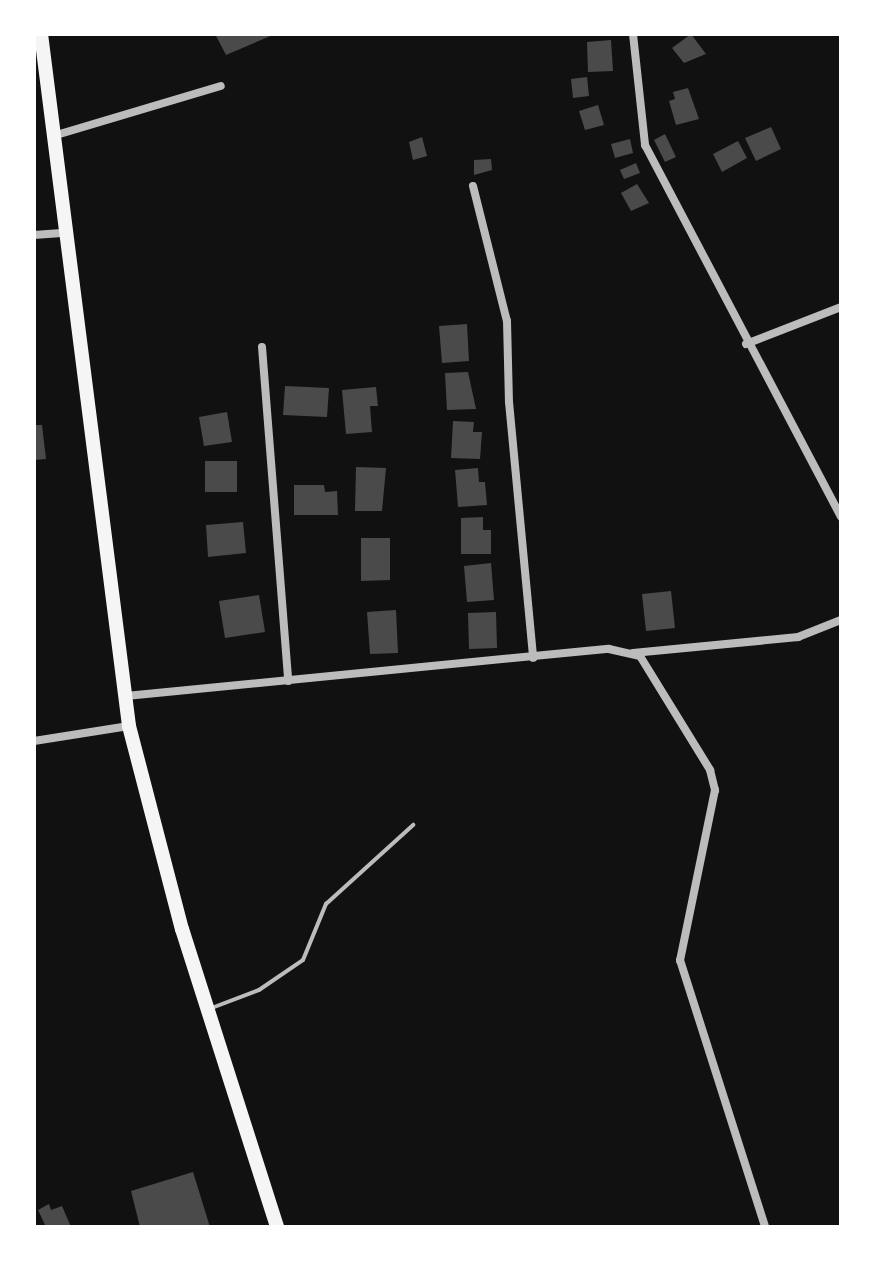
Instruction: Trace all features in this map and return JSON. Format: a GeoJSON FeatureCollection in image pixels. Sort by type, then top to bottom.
{"type":"FeatureCollection","features":[{"type":"Feature","properties":{"kind":"main road"},"geometry":{"type":"LineString","coordinates":[[41,34],[129,726],[154,833],[277,1227]]}},
{"type":"Feature","properties":{"kind":"street"},"geometry":{"type":"LineString","coordinates":[[633,34],[645,145],[746,344],[841,516]]}},
{"type":"Feature","properties":{"kind":"street"},"geometry":{"type":"LineString","coordinates":[[53,137],[221,86]]}},
{"type":"Feature","properties":{"kind":"street"},"geometry":{"type":"LineString","coordinates":[[473,186],[507,321],[509,402],[533,658]]}},
{"type":"Feature","properties":{"kind":"street"},"geometry":{"type":"LineString","coordinates":[[34,235],[65,233]]}},
{"type":"Feature","properties":{"kind":"street"},"geometry":{"type":"LineString","coordinates":[[746,344],[841,307]]}},
{"type":"Feature","properties":{"kind":"street"},"geometry":{"type":"LineString","coordinates":[[262,347],[288,681]]}},
{"type":"Feature","properties":{"kind":"street"},"geometry":{"type":"LineString","coordinates":[[126,696],[609,649],[632,653],[798,637],[841,620]]}},
{"type":"Feature","properties":{"kind":"street"},"geometry":{"type":"LineString","coordinates":[[632,653],[655,679],[710,770],[715,790],[680,960],[765,1227]]}},
{"type":"Feature","properties":{"kind":"street"},"geometry":{"type":"LineString","coordinates":[[34,741],[129,726]]}},
{"type":"Feature","properties":{"kind":"lane"},"geometry":{"type":"LineString","coordinates":[[207,1009],[259,990],[303,960],[326,904],[413,825]]}},
{"type":"Feature","properties":{"kind":"lane"},"geometry":{"type":"LineString","coordinates":[[486,1227],[499,1227]]}},
{"type":"Feature","properties":{"kind":"building"},"geometry":{"type":"Polygon","coordinates":[[[215,34],[275,34],[226,55],[215,34]]]}},
{"type":"Feature","properties":{"kind":"building"},"geometry":{"type":"Polygon","coordinates":[[[691,34],[706,54],[684,63],[672,48],[691,34]]]}},
{"type":"Feature","properties":{"kind":"building"},"geometry":{"type":"Polygon","coordinates":[[[611,40],[613,71],[588,72],[587,42],[611,40]]]}},
{"type":"Feature","properties":{"kind":"building"},"geometry":{"type":"Polygon","coordinates":[[[587,77],[589,96],[573,98],[571,79],[587,77]]]}},
{"type":"Feature","properties":{"kind":"building"},"geometry":{"type":"Polygon","coordinates":[[[688,88],[699,119],[676,125],[669,101],[675,99],[673,92],[688,88]]]}},
{"type":"Feature","properties":{"kind":"building"},"geometry":{"type":"Polygon","coordinates":[[[598,105],[604,125],[585,130],[579,111],[598,105]]]}},
{"type":"Feature","properties":{"kind":"building"},"geometry":{"type":"Polygon","coordinates":[[[771,127],[781,149],[756,161],[745,138],[771,127]]]}},
{"type":"Feature","properties":{"kind":"building"},"geometry":{"type":"Polygon","coordinates":[[[665,134],[676,157],[665,162],[654,140],[665,134]]]}},
{"type":"Feature","properties":{"kind":"building"},"geometry":{"type":"Polygon","coordinates":[[[422,137],[427,156],[413,160],[409,142],[422,137]]]}},
{"type":"Feature","properties":{"kind":"building"},"geometry":{"type":"Polygon","coordinates":[[[630,139],[633,153],[615,158],[611,144],[630,139]]]}},
{"type":"Feature","properties":{"kind":"building"},"geometry":{"type":"Polygon","coordinates":[[[738,141],[747,158],[722,172],[713,154],[738,141]]]}},
{"type":"Feature","properties":{"kind":"building"},"geometry":{"type":"Polygon","coordinates":[[[491,159],[492,170],[474,175],[474,160],[491,159]]]}},
{"type":"Feature","properties":{"kind":"building"},"geometry":{"type":"Polygon","coordinates":[[[636,163],[640,173],[624,179],[620,170],[636,163]]]}},
{"type":"Feature","properties":{"kind":"building"},"geometry":{"type":"Polygon","coordinates":[[[637,184],[649,203],[631,211],[621,193],[637,184]]]}},
{"type":"Feature","properties":{"kind":"building"},"geometry":{"type":"Polygon","coordinates":[[[467,324],[469,361],[442,363],[439,326],[467,324]]]}},
{"type":"Feature","properties":{"kind":"building"},"geometry":{"type":"Polygon","coordinates":[[[468,372],[476,409],[447,410],[445,373],[468,372]]]}},
{"type":"Feature","properties":{"kind":"building"},"geometry":{"type":"Polygon","coordinates":[[[285,386],[329,388],[327,417],[283,415],[285,386]]]}},
{"type":"Feature","properties":{"kind":"building"},"geometry":{"type":"Polygon","coordinates":[[[376,387],[378,406],[370,406],[372,432],[346,434],[342,390],[376,387]]]}},
{"type":"Feature","properties":{"kind":"building"},"geometry":{"type":"Polygon","coordinates":[[[227,412],[232,442],[204,446],[199,417],[227,412]]]}},
{"type":"Feature","properties":{"kind":"building"},"geometry":{"type":"Polygon","coordinates":[[[453,421],[474,422],[473,432],[482,432],[480,459],[451,458],[453,421]]]}},
{"type":"Feature","properties":{"kind":"building"},"geometry":{"type":"Polygon","coordinates":[[[34,425],[42,425],[46,459],[34,460],[34,425]]]}},
{"type":"Feature","properties":{"kind":"building"},"geometry":{"type":"Polygon","coordinates":[[[205,461],[237,461],[237,492],[205,492],[205,461]]]}},
{"type":"Feature","properties":{"kind":"building"},"geometry":{"type":"Polygon","coordinates":[[[356,467],[386,468],[382,511],[355,511],[356,467]]]}},
{"type":"Feature","properties":{"kind":"building"},"geometry":{"type":"Polygon","coordinates":[[[478,468],[479,482],[485,482],[487,505],[458,507],[455,470],[478,468]]]}},
{"type":"Feature","properties":{"kind":"building"},"geometry":{"type":"Polygon","coordinates":[[[294,485],[324,485],[325,492],[337,491],[338,515],[294,515],[294,485]]]}},
{"type":"Feature","properties":{"kind":"building"},"geometry":{"type":"Polygon","coordinates":[[[483,517],[483,530],[491,530],[491,554],[461,554],[461,518],[483,517]]]}},
{"type":"Feature","properties":{"kind":"building"},"geometry":{"type":"Polygon","coordinates":[[[243,522],[246,553],[208,557],[206,525],[243,522]]]}},
{"type":"Feature","properties":{"kind":"building"},"geometry":{"type":"Polygon","coordinates":[[[361,538],[390,538],[390,580],[361,581],[361,538]]]}},
{"type":"Feature","properties":{"kind":"building"},"geometry":{"type":"Polygon","coordinates":[[[491,563],[494,600],[467,602],[464,566],[491,563]]]}},
{"type":"Feature","properties":{"kind":"building"},"geometry":{"type":"Polygon","coordinates":[[[671,591],[675,628],[646,631],[642,594],[671,591]]]}},
{"type":"Feature","properties":{"kind":"building"},"geometry":{"type":"Polygon","coordinates":[[[259,595],[265,632],[225,638],[219,601],[259,595]]]}},
{"type":"Feature","properties":{"kind":"building"},"geometry":{"type":"Polygon","coordinates":[[[396,610],[398,653],[370,654],[367,612],[396,610]]]}},
{"type":"Feature","properties":{"kind":"building"},"geometry":{"type":"Polygon","coordinates":[[[496,612],[497,648],[469,649],[468,613],[496,612]]]}},
{"type":"Feature","properties":{"kind":"building"},"geometry":{"type":"Polygon","coordinates":[[[193,1172],[210,1227],[140,1227],[131,1191],[193,1172]]]}},
{"type":"Feature","properties":{"kind":"building"},"geometry":{"type":"Polygon","coordinates":[[[49,1204],[51,1210],[62,1206],[71,1227],[46,1227],[38,1210],[49,1204]]]}}]}
